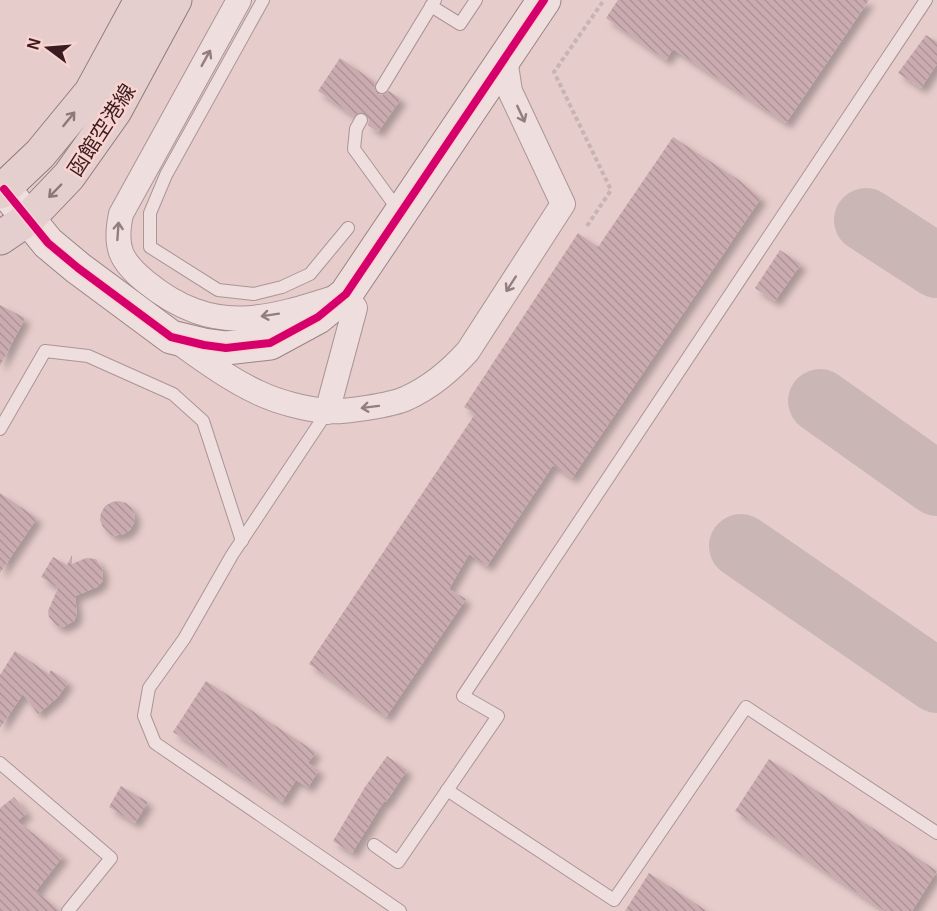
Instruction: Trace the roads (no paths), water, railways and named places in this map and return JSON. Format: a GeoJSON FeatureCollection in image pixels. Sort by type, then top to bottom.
{"type":"FeatureCollection","features":[{"type":"Feature","properties":{"kind":"main road","name":"函館空港線"},"geometry":{"type":"LineString","coordinates":[[1,188],[40,154],[91,92],[141,0]]}},
{"type":"Feature","properties":{"kind":"main road","name":"函館空港線"},"geometry":{"type":"LineString","coordinates":[[0,238],[28,219],[69,176],[115,111],[175,0]]}},
{"type":"Feature","properties":{"kind":"street"},"geometry":{"type":"LineString","coordinates":[[239,0],[132,191],[121,214],[117,231],[118,248],[124,261],[155,289],[185,308],[218,318],[233,319],[274,315],[299,310],[346,294]]}},
{"type":"Feature","properties":{"kind":"street"},"geometry":{"type":"LineString","coordinates":[[171,337],[226,348],[270,343],[318,317],[346,294],[399,212],[544,0]]}},
{"type":"Feature","properties":{"kind":"street"},"geometry":{"type":"LineString","coordinates":[[1,188],[48,243],[78,268],[171,337],[242,384],[261,394],[327,412],[380,406],[406,399],[429,386],[452,368],[468,351],[563,204],[510,91],[505,58]]}},
{"type":"Feature","properties":{"kind":"street"},"geometry":{"type":"LineString","coordinates":[[327,412],[355,308],[346,294]]}},
{"type":"Feature","properties":{"kind":"lane"},"geometry":{"type":"LineString","coordinates":[[263,0],[166,175],[150,213],[150,247],[218,290],[254,294],[282,287],[310,274],[348,228]]}},
{"type":"Feature","properties":{"kind":"lane"},"geometry":{"type":"LineString","coordinates":[[382,87],[433,3],[460,24],[476,0]]}},
{"type":"Feature","properties":{"kind":"lane"},"geometry":{"type":"LineString","coordinates":[[374,845],[398,862],[498,716],[463,696],[926,0]]}},
{"type":"Feature","properties":{"kind":"lane"},"geometry":{"type":"LineString","coordinates":[[361,120],[356,129],[354,148],[399,212]]}},
{"type":"Feature","properties":{"kind":"lane"},"geometry":{"type":"LineString","coordinates":[[0,429],[45,351],[88,356],[173,394],[203,422],[242,541]]}},
{"type":"Feature","properties":{"kind":"lane"},"geometry":{"type":"LineString","coordinates":[[327,412],[242,541],[184,639],[149,688],[144,716],[155,743],[400,911]]}},
{"type":"Feature","properties":{"kind":"lane"},"geometry":{"type":"LineString","coordinates":[[447,789],[614,900],[746,707],[937,833]]}},
{"type":"Feature","properties":{"kind":"lane"},"geometry":{"type":"LineString","coordinates":[[0,763],[111,858],[68,911]]}}]}
